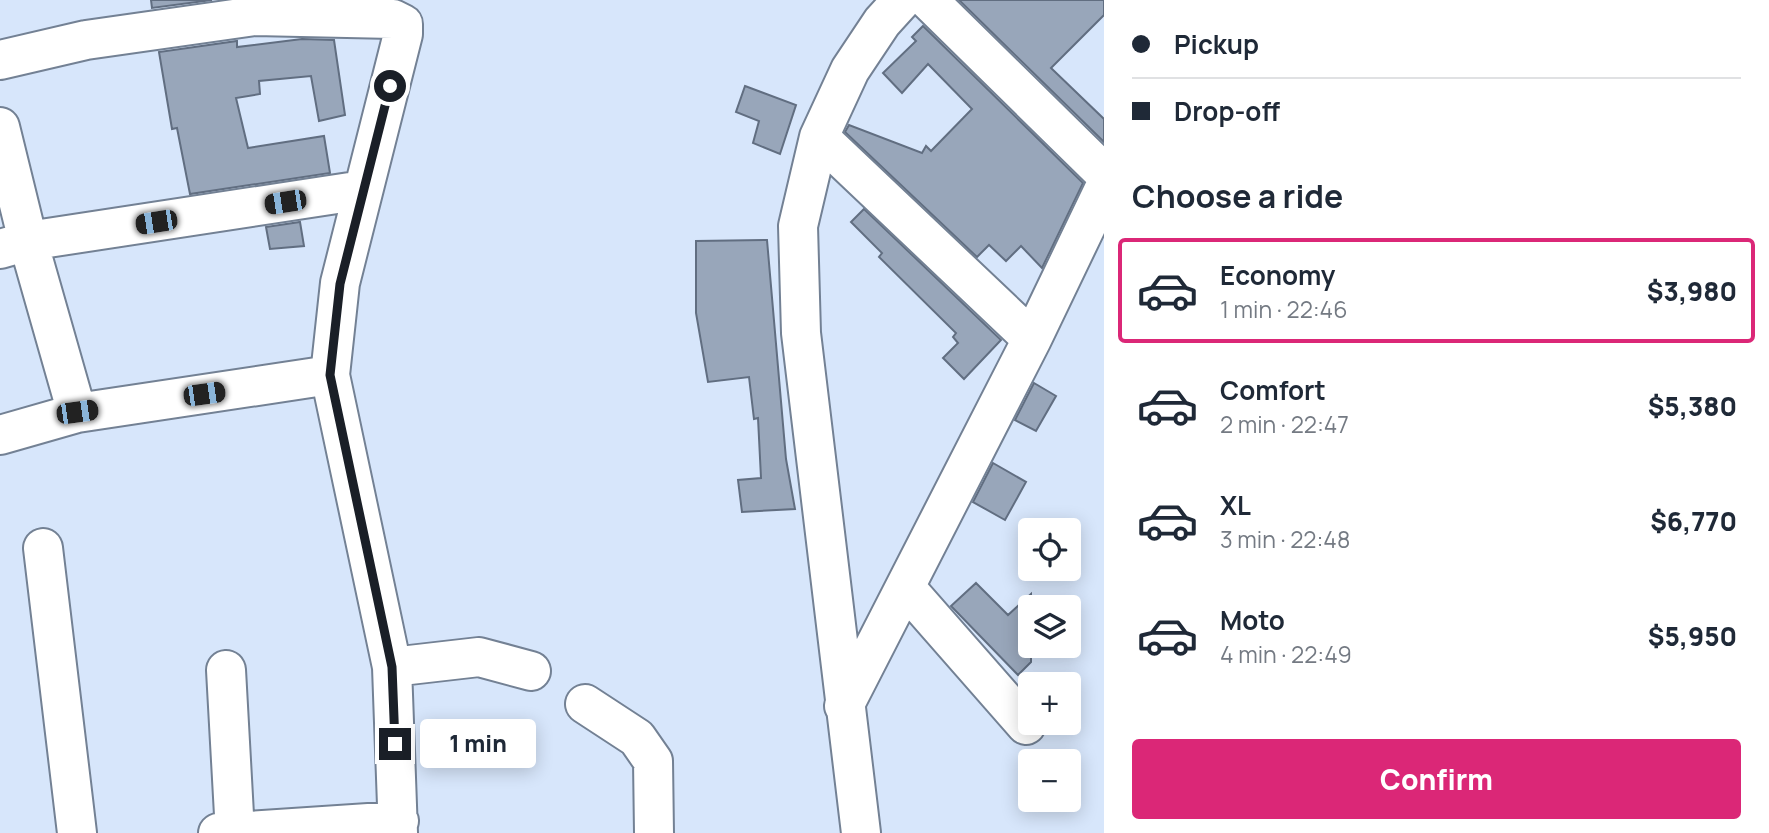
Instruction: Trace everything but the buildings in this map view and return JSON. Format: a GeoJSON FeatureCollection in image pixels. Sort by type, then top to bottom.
{"type":"FeatureCollection","features":[{"type":"Feature","properties":{"kind":"street"},"geometry":{"type":"LineString","coordinates":[[861,833],[801,333],[798,226],[819,137],[850,70],[882,22],[902,0]]}},
{"type":"Feature","properties":{"kind":"street"},"geometry":{"type":"LineString","coordinates":[[928,0],[1104,173]]}},
{"type":"Feature","properties":{"kind":"street"},"geometry":{"type":"LineString","coordinates":[[0,60],[86,40],[254,8],[393,19],[403,24],[403,34],[340,284],[330,375],[392,667],[398,827],[229,832],[226,670]]}},
{"type":"Feature","properties":{"kind":"street"},"geometry":{"type":"LineString","coordinates":[[0,127],[14,245],[77,412]]}},
{"type":"Feature","properties":{"kind":"street"},"geometry":{"type":"LineString","coordinates":[[819,137],[1032,338]]}},
{"type":"Feature","properties":{"kind":"street"},"geometry":{"type":"LineString","coordinates":[[844,706],[1032,338],[1104,189]]}},
{"type":"Feature","properties":{"kind":"street"},"geometry":{"type":"LineString","coordinates":[[14,245],[363,190]]}},
{"type":"Feature","properties":{"kind":"street"},"geometry":{"type":"LineString","coordinates":[[0,435],[77,412],[330,375]]}},
{"type":"Feature","properties":{"kind":"street"},"geometry":{"type":"LineString","coordinates":[[43,548],[76,833]]}},
{"type":"Feature","properties":{"kind":"street"},"geometry":{"type":"LineString","coordinates":[[905,587],[1018,716]]}},
{"type":"Feature","properties":{"kind":"street"},"geometry":{"type":"LineString","coordinates":[[392,667],[479,657],[531,671]]}},
{"type":"Feature","properties":{"kind":"street"},"geometry":{"type":"LineString","coordinates":[[584,704],[637,738],[653,761],[654,833]]}},
{"type":"Feature","properties":{"kind":"route"},"geometry":{"type":"LineString","coordinates":[[390,86],[340,284],[330,375],[392,667],[395,744]]}}]}
